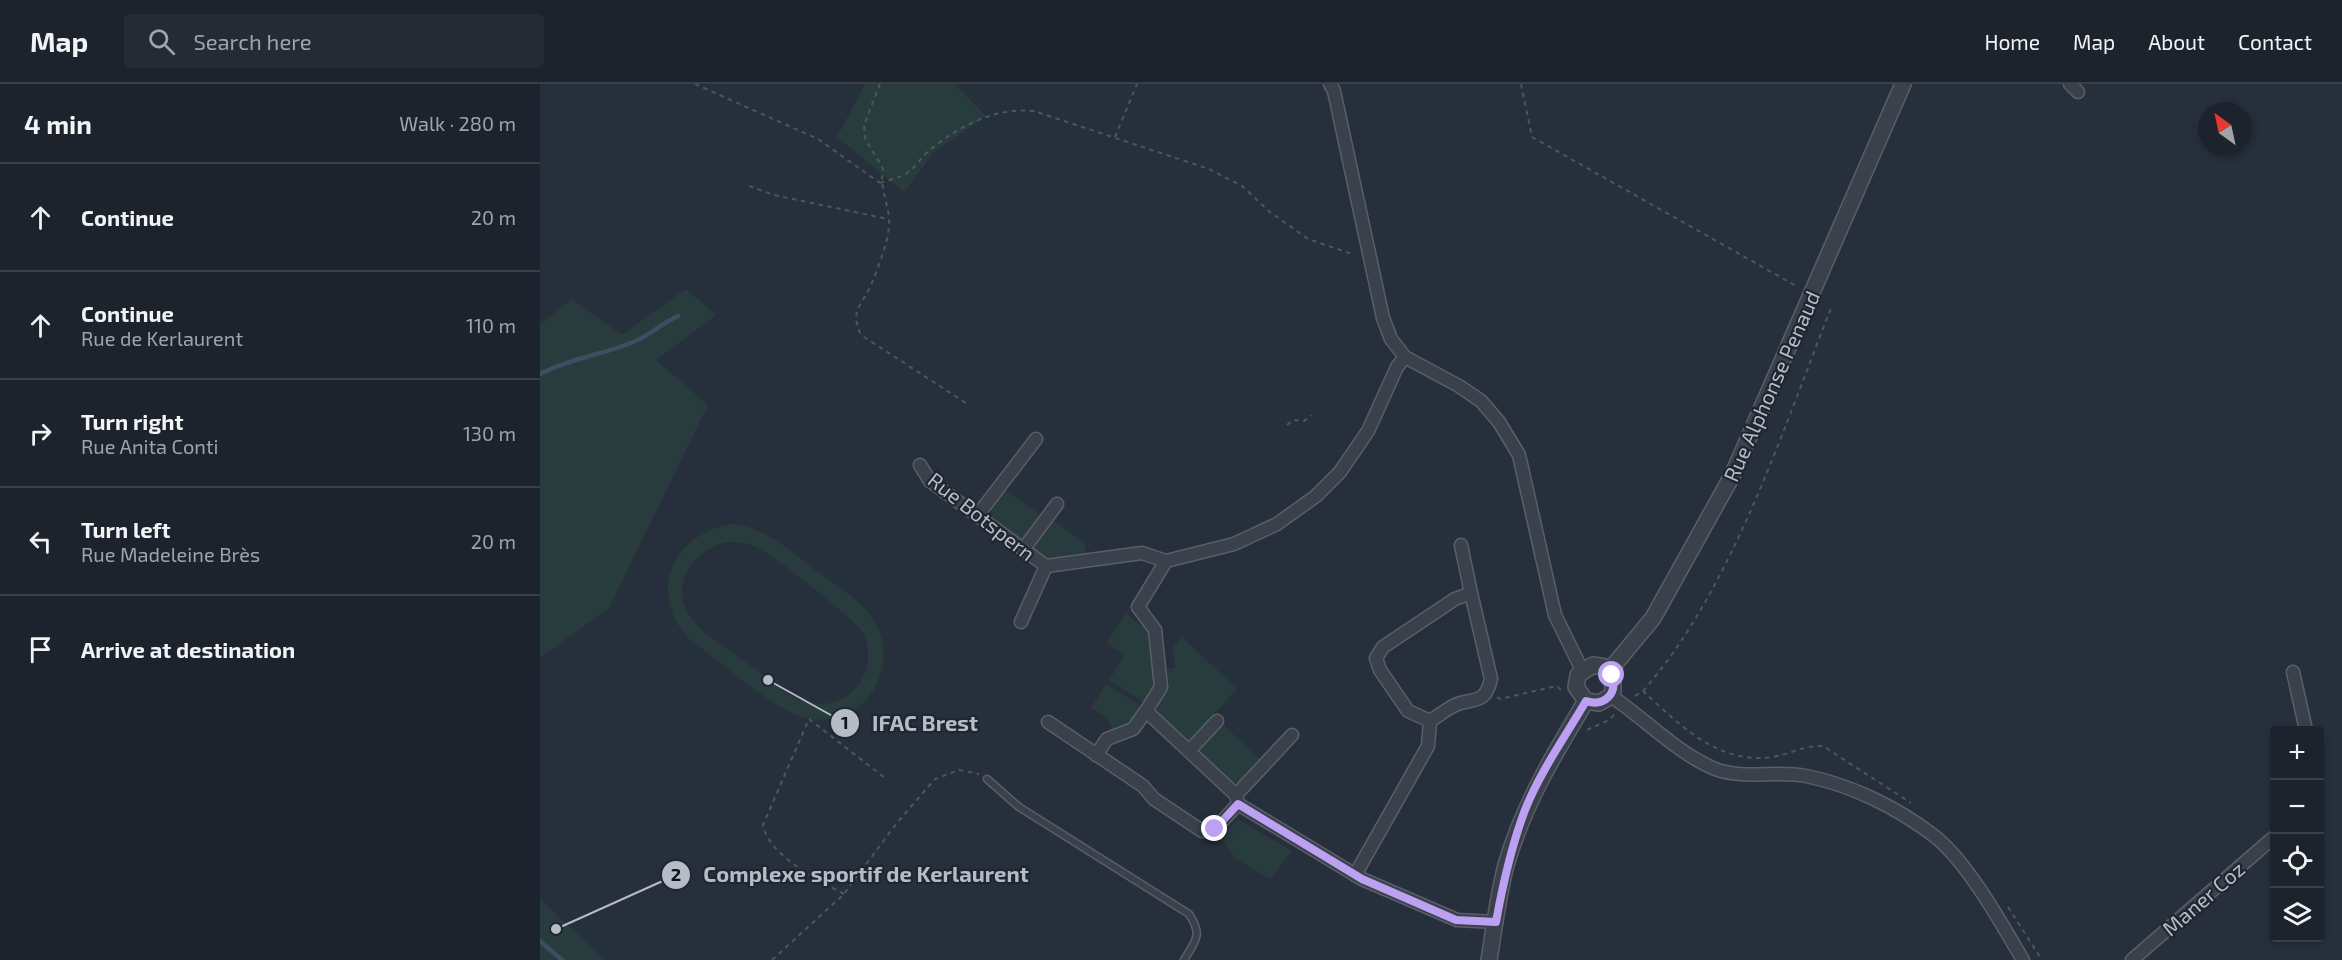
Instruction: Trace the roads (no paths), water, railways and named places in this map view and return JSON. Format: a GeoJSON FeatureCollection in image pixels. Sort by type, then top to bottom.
{"type":"FeatureCollection","features":[{"type":"Feature","properties":{"kind":"street"},"geometry":{"type":"LineString","coordinates":[[1330,84],[1335,91],[1383,318],[1391,339],[1405,357],[1459,386],[1481,401],[1499,422],[1519,455],[1555,615],[1582,670],[1576,687],[1586,701],[1599,703],[1612,694],[1614,681],[1610,671],[1599,665],[1582,670]]}},
{"type":"Feature","properties":{"kind":"street","name":"Rue Alphonse Penaud"},"geometry":{"type":"LineString","coordinates":[[1610,671],[1653,618],[1732,476],[1903,84]]}},
{"type":"Feature","properties":{"kind":"street","name":"Rue Botspern"},"geometry":{"type":"LineString","coordinates":[[920,465],[930,481],[1046,566],[1142,553],[1166,561],[1234,544],[1256,535],[1277,524],[1316,496],[1340,472],[1359,447],[1397,367],[1405,357]]}},
{"type":"Feature","properties":{"kind":"street"},"geometry":{"type":"LineString","coordinates":[[977,516],[1036,439]]}},
{"type":"Feature","properties":{"kind":"street"},"geometry":{"type":"LineString","coordinates":[[1023,550],[1057,504]]}},
{"type":"Feature","properties":{"kind":"street"},"geometry":{"type":"LineString","coordinates":[[1430,721],[1455,705],[1479,700],[1488,691],[1491,679],[1461,545]]}},
{"type":"Feature","properties":{"kind":"street"},"geometry":{"type":"LineString","coordinates":[[1096,754],[1107,739],[1133,729],[1161,687],[1155,630],[1137,607],[1166,561]]}},
{"type":"Feature","properties":{"kind":"street","name":"Rue Botspern"},"geometry":{"type":"LineString","coordinates":[[1021,622],[1046,566]]}},
{"type":"Feature","properties":{"kind":"street"},"geometry":{"type":"LineString","coordinates":[[1430,721],[1408,711],[1380,670],[1376,658],[1383,647],[1446,605],[1471,593]]}},
{"type":"Feature","properties":{"kind":"street"},"geometry":{"type":"LineString","coordinates":[[2293,672],[2305,726]]}},
{"type":"Feature","properties":{"kind":"street"},"geometry":{"type":"LineString","coordinates":[[1612,694],[1698,761],[1718,770],[1742,774],[1803,775],[1858,791],[1934,836],[1961,866],[1991,908],[2023,960]]}},
{"type":"Feature","properties":{"kind":"street"},"geometry":{"type":"LineString","coordinates":[[1489,960],[1506,866],[1526,808],[1569,725],[1586,701]]}},
{"type":"Feature","properties":{"kind":"street"},"geometry":{"type":"LineString","coordinates":[[1146,711],[1237,800],[1355,875],[1456,920],[1496,922]]}},
{"type":"Feature","properties":{"kind":"street"},"geometry":{"type":"LineString","coordinates":[[1189,751],[1216,721]]}},
{"type":"Feature","properties":{"kind":"street"},"geometry":{"type":"LineString","coordinates":[[1355,875],[1428,746],[1430,721]]}},
{"type":"Feature","properties":{"kind":"street"},"geometry":{"type":"LineString","coordinates":[[1048,722],[1143,786],[1154,799],[1202,831],[1215,829],[1292,735]]}},
{"type":"Feature","properties":{"kind":"street","name":"Maner Coz"},"geometry":{"type":"LineString","coordinates":[[2132,960],[2270,840]]}},
{"type":"Feature","properties":{"kind":"lane"},"geometry":{"type":"LineString","coordinates":[[987,779],[1019,807],[1189,914],[1197,926],[1197,938],[1184,960]]}},
{"type":"Feature","properties":{"kind":"waterway"},"geometry":{"type":"LineString","coordinates":[[540,374],[563,364],[633,342],[678,316]]}},
{"type":"Feature","properties":{"kind":"waterway"},"geometry":{"type":"LineString","coordinates":[[540,941],[562,960]]}},
{"type":"Feature","properties":{"kind":"place","name":"IFAC Brest"},"geometry":{"type":"Point","coordinates":[768,680]}},
{"type":"Feature","properties":{"kind":"place","name":"Complexe sportif de Kerlaurent"},"geometry":{"type":"Point","coordinates":[556,929]}}]}
